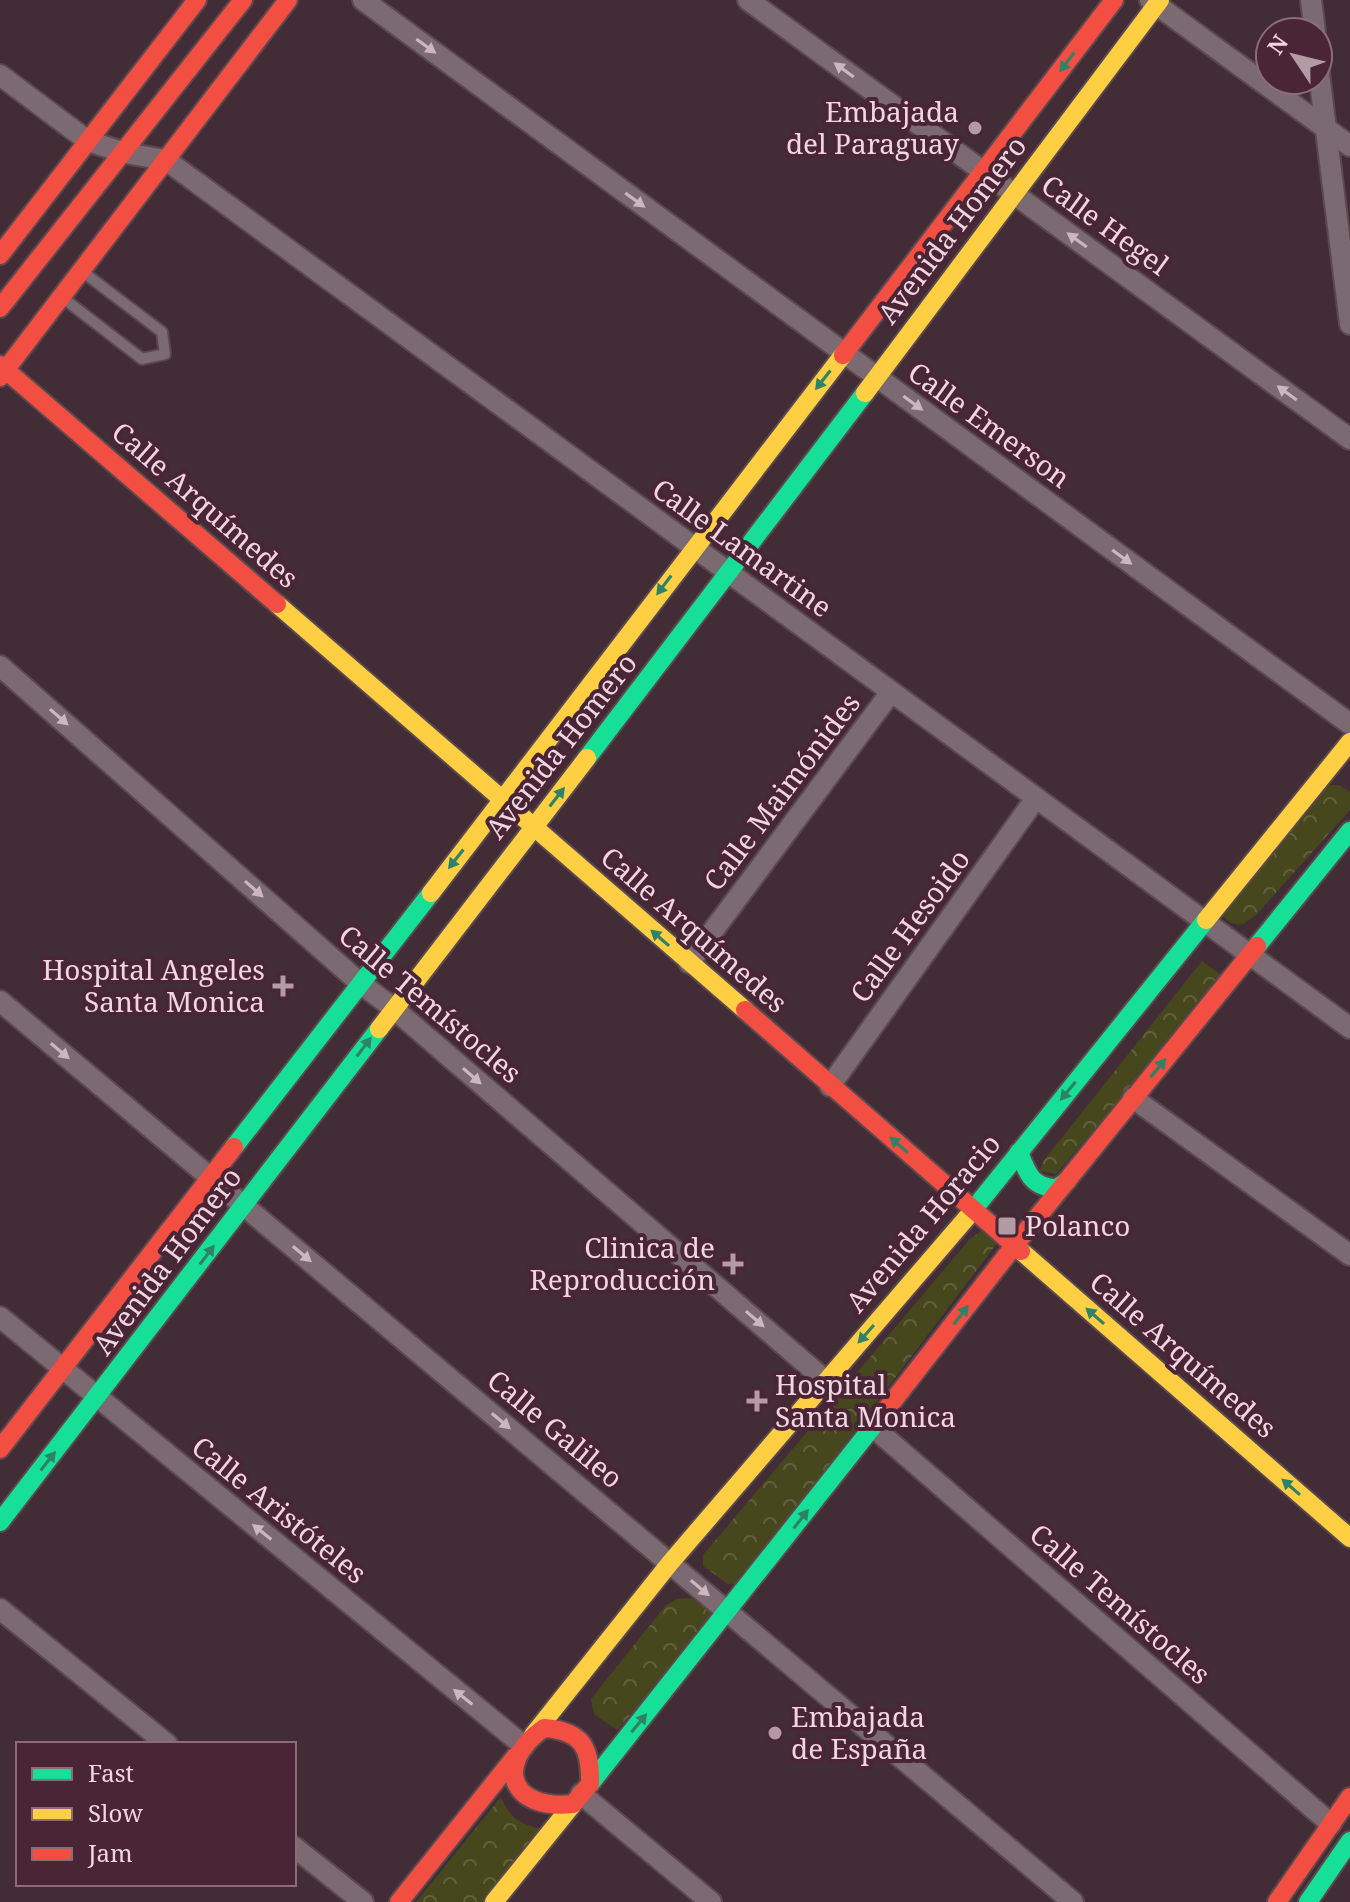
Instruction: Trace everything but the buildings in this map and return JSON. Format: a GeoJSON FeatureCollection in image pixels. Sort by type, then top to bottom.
{"type":"FeatureCollection","features":[{"type":"Feature","properties":{"kind":"street"},"geometry":{"type":"LineString","coordinates":[[0,255],[197,0]]}},
{"type":"Feature","properties":{"kind":"street"},"geometry":{"type":"LineString","coordinates":[[0,308],[243,0]]}},
{"type":"Feature","properties":{"kind":"street"},"geometry":{"type":"LineString","coordinates":[[2,371],[288,0]]}},
{"type":"Feature","properties":{"kind":"street","name":"Calle Emerson"},"geometry":{"type":"LineString","coordinates":[[363,0],[1350,724]]}},
{"type":"Feature","properties":{"kind":"street","name":"Calle Hegel"},"geometry":{"type":"LineString","coordinates":[[748,0],[1350,439]]}},
{"type":"Feature","properties":{"kind":"street","name":"Avenida Homero"},"geometry":{"type":"LineString","coordinates":[[0,1449],[503,800],[1114,0]]}},
{"type":"Feature","properties":{"kind":"street"},"geometry":{"type":"LineString","coordinates":[[1155,2],[1350,146]]}},
{"type":"Feature","properties":{"kind":"street","name":"Avenida Homero"},"geometry":{"type":"LineString","coordinates":[[0,1522],[729,574],[1015,194],[1155,2]]}},
{"type":"Feature","properties":{"kind":"street","name":"Calle Lamartine"},"geometry":{"type":"LineString","coordinates":[[0,75],[88,141],[125,153],[166,160],[1350,1028]]}},
{"type":"Feature","properties":{"kind":"street"},"geometry":{"type":"LineString","coordinates":[[1322,96],[1350,324]]}},
{"type":"Feature","properties":{"kind":"street","name":"Calle Arquímedes"},"geometry":{"type":"LineString","coordinates":[[2,371],[534,826],[1350,1538]]}},
{"type":"Feature","properties":{"kind":"street","name":"Calle Temístocles"},"geometry":{"type":"LineString","coordinates":[[0,666],[360,983],[393,1008],[826,1381]]}},
{"type":"Feature","properties":{"kind":"street","name":"Calle Maimónides"},"geometry":{"type":"LineString","coordinates":[[689,963],[891,692]]}},
{"type":"Feature","properties":{"kind":"street","name":"Avenida Horacio"},"geometry":{"type":"LineString","coordinates":[[399,1902],[670,1563],[973,1210],[1350,742]]}},
{"type":"Feature","properties":{"kind":"street","name":"Calle Hesoido"},"geometry":{"type":"LineString","coordinates":[[830,1086],[1036,798]]}},
{"type":"Feature","properties":{"kind":"street"},"geometry":{"type":"LineString","coordinates":[[494,1902],[728,1612],[1014,1246],[1350,831]]}},
{"type":"Feature","properties":{"kind":"street","name":"Calle Galileo"},"geometry":{"type":"LineString","coordinates":[[0,1001],[1073,1902]]}},
{"type":"Feature","properties":{"kind":"street"},"geometry":{"type":"LineString","coordinates":[[1133,1098],[1350,1255]]}},
{"type":"Feature","properties":{"kind":"street"},"geometry":{"type":"LineString","coordinates":[[1019,1152],[1029,1180],[1035,1186],[1057,1188],[1067,1181]]}},
{"type":"Feature","properties":{"kind":"street","name":"Calle Aristóteles"},"geometry":{"type":"LineString","coordinates":[[0,1317],[524,1746]]}},
{"type":"Feature","properties":{"kind":"street","name":"Calle Temístocles"},"geometry":{"type":"LineString","coordinates":[[873,1427],[1331,1824]]}},
{"type":"Feature","properties":{"kind":"street"},"geometry":{"type":"LineString","coordinates":[[0,1609],[165,1742]]}},
{"type":"Feature","properties":{"kind":"street"},"geometry":{"type":"LineString","coordinates":[[544,1728],[558,1728],[572,1733],[589,1754],[581,1794],[544,1805],[522,1792],[513,1768],[524,1746],[544,1728]]}},
{"type":"Feature","properties":{"kind":"street"},"geometry":{"type":"LineString","coordinates":[[581,1794],[711,1902]]}},
{"type":"Feature","properties":{"kind":"street"},"geometry":{"type":"LineString","coordinates":[[1277,1902],[1350,1797]]}},
{"type":"Feature","properties":{"kind":"street"},"geometry":{"type":"LineString","coordinates":[[1308,1902],[1350,1842]]}},
{"type":"Feature","properties":{"kind":"street"},"geometry":{"type":"LineString","coordinates":[[296,1849],[363,1902]]}},
{"type":"Feature","properties":{"kind":"lane"},"geometry":{"type":"LineString","coordinates":[[62,297],[142,359],[165,354],[162,332],[81,271]]}},
{"type":"Feature","properties":{"kind":"green space"},"geometry":{"type":"Polygon","coordinates":[[[1329,785],[1339,785],[1350,792],[1350,810],[1256,915],[1242,925],[1231,923],[1223,916],[1329,785]]]}},
{"type":"Feature","properties":{"kind":"green space"},"geometry":{"type":"Polygon","coordinates":[[[1202,961],[1225,978],[1056,1174],[1040,1171],[1042,1163],[1202,961]]]}},
{"type":"Feature","properties":{"kind":"green space"},"geometry":{"type":"Polygon","coordinates":[[[985,1228],[1001,1238],[739,1584],[728,1584],[703,1566],[703,1555],[969,1240],[985,1228]]]}},
{"type":"Feature","properties":{"kind":"green space"},"geometry":{"type":"Polygon","coordinates":[[[691,1598],[717,1617],[617,1730],[594,1714],[591,1699],[666,1605],[677,1599],[691,1598]]]}},
{"type":"Feature","properties":{"kind":"green space"},"geometry":{"type":"Polygon","coordinates":[[[501,1797],[517,1820],[544,1830],[487,1902],[416,1902],[501,1797]]]}},
{"type":"Feature","properties":{"kind":"traffic: fast"},"geometry":{"type":"LineString","coordinates":[[587,758],[865,393]]}},
{"type":"Feature","properties":{"kind":"traffic: fast"},"geometry":{"type":"LineString","coordinates":[[1257,946],[1350,831]]}},
{"type":"Feature","properties":{"kind":"traffic: fast"},"geometry":{"type":"LineString","coordinates":[[234,1147],[431,893]]}},
{"type":"Feature","properties":{"kind":"traffic: fast"},"geometry":{"type":"LineString","coordinates":[[969,1215],[1206,920]]}},
{"type":"Feature","properties":{"kind":"traffic: fast"},"geometry":{"type":"LineString","coordinates":[[0,1522],[379,1029]]}},
{"type":"Feature","properties":{"kind":"traffic: fast"},"geometry":{"type":"LineString","coordinates":[[1019,1152],[1028,1173],[1036,1182],[1057,1188],[1067,1181]]}},
{"type":"Feature","properties":{"kind":"traffic: fast"},"geometry":{"type":"LineString","coordinates":[[590,1784],[882,1415]]}},
{"type":"Feature","properties":{"kind":"traffic: fast"},"geometry":{"type":"LineString","coordinates":[[1308,1902],[1350,1841]]}},
{"type":"Feature","properties":{"kind":"traffic: slow"},"geometry":{"type":"LineString","coordinates":[[865,393],[1160,0]]}},
{"type":"Feature","properties":{"kind":"traffic: slow"},"geometry":{"type":"LineString","coordinates":[[431,893],[843,355]]}},
{"type":"Feature","properties":{"kind":"traffic: slow"},"geometry":{"type":"LineString","coordinates":[[277,604],[745,1010]]}},
{"type":"Feature","properties":{"kind":"traffic: slow"},"geometry":{"type":"LineString","coordinates":[[1206,920],[1350,742]]}},
{"type":"Feature","properties":{"kind":"traffic: slow"},"geometry":{"type":"LineString","coordinates":[[379,1029],[587,758]]}},
{"type":"Feature","properties":{"kind":"traffic: slow"},"geometry":{"type":"LineString","coordinates":[[533,1735],[670,1563],[969,1215]]}},
{"type":"Feature","properties":{"kind":"traffic: slow"},"geometry":{"type":"LineString","coordinates":[[1021,1251],[1350,1538]]}},
{"type":"Feature","properties":{"kind":"traffic: slow"},"geometry":{"type":"LineString","coordinates":[[494,1902],[573,1804]]}},
{"type":"Feature","properties":{"kind":"traffic: jam"},"geometry":{"type":"LineString","coordinates":[[0,255],[197,0]]}},
{"type":"Feature","properties":{"kind":"traffic: jam"},"geometry":{"type":"LineString","coordinates":[[0,308],[243,0]]}},
{"type":"Feature","properties":{"kind":"traffic: jam"},"geometry":{"type":"LineString","coordinates":[[0,377],[288,0]]}},
{"type":"Feature","properties":{"kind":"traffic: jam"},"geometry":{"type":"LineString","coordinates":[[843,355],[1114,0]]}},
{"type":"Feature","properties":{"kind":"traffic: jam"},"geometry":{"type":"LineString","coordinates":[[0,365],[277,604]]}},
{"type":"Feature","properties":{"kind":"traffic: jam"},"geometry":{"type":"LineString","coordinates":[[882,1415],[1014,1246],[1257,946]]}},
{"type":"Feature","properties":{"kind":"traffic: jam"},"geometry":{"type":"LineString","coordinates":[[745,1010],[1021,1251]]}},
{"type":"Feature","properties":{"kind":"traffic: jam"},"geometry":{"type":"LineString","coordinates":[[0,1449],[234,1147]]}},
{"type":"Feature","properties":{"kind":"traffic: jam"},"geometry":{"type":"LineString","coordinates":[[544,1728],[576,1737],[586,1751],[590,1784],[573,1804],[535,1800],[523,1793],[516,1782],[514,1770],[518,1756],[544,1728]]}},
{"type":"Feature","properties":{"kind":"traffic: jam"},"geometry":{"type":"LineString","coordinates":[[399,1902],[515,1757]]}},
{"type":"Feature","properties":{"kind":"traffic: jam"},"geometry":{"type":"LineString","coordinates":[[1277,1902],[1350,1797]]}},
{"type":"Feature","properties":{"kind":"place","name":"Embajada del Paraguay"},"geometry":{"type":"Point","coordinates":[975,128]}},
{"type":"Feature","properties":{"kind":"place","name":"Hospital Angeles Santa Monica"},"geometry":{"type":"Point","coordinates":[283,986]}},
{"type":"Feature","properties":{"kind":"place","name":"Polanco"},"geometry":{"type":"Point","coordinates":[1007,1226]}},
{"type":"Feature","properties":{"kind":"place","name":"Clinica de Reproducción"},"geometry":{"type":"Point","coordinates":[733,1264]}},
{"type":"Feature","properties":{"kind":"place","name":"Hospital Santa Monica"},"geometry":{"type":"Point","coordinates":[757,1401]}},
{"type":"Feature","properties":{"kind":"place","name":"Embajada de España"},"geometry":{"type":"Point","coordinates":[775,1733]}}]}
